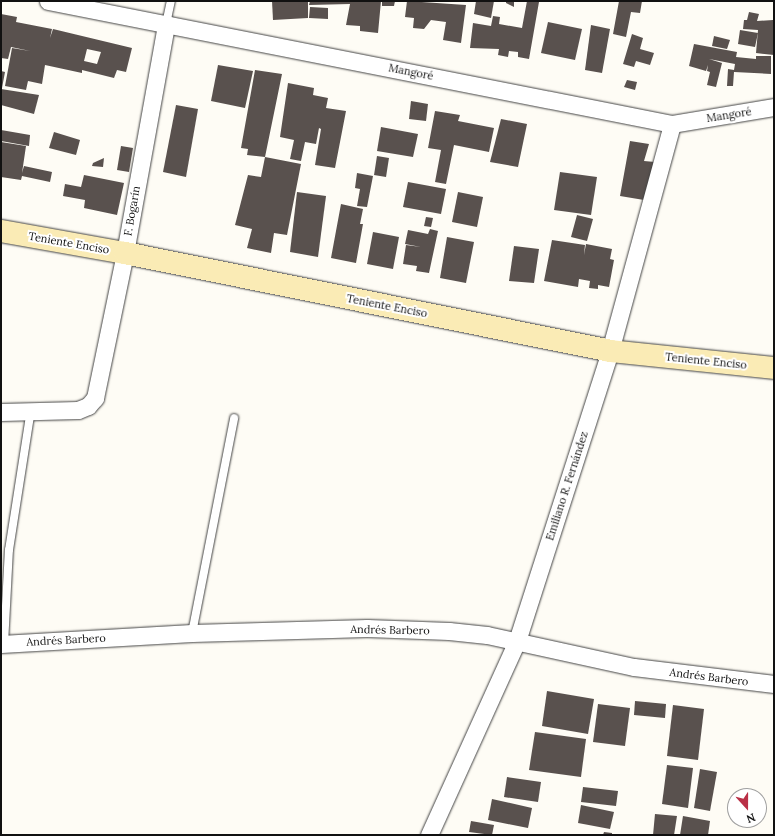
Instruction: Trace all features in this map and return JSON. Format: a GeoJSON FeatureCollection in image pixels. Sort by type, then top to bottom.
{"type":"FeatureCollection","features":[{"type":"Feature","properties":{"kind":"street","name":"Mangoré"},"geometry":{"type":"LineString","coordinates":[[48,1],[672,124],[774,107]]}},
{"type":"Feature","properties":{"kind":"street","name":"F. Bogarín"},"geometry":{"type":"LineString","coordinates":[[31,410],[78,410],[88,406],[95,398],[125,253],[166,24]]}},
{"type":"Feature","properties":{"kind":"street","name":"Emiliano R. Fernández"},"geometry":{"type":"LineString","coordinates":[[429,835],[517,641],[610,351],[672,124]]}},
{"type":"Feature","properties":{"kind":"street","name":"Teniente Enciso"},"geometry":{"type":"LineString","coordinates":[[1,231],[125,253],[610,351],[774,368]]}},
{"type":"Feature","properties":{"kind":"street"},"geometry":{"type":"LineString","coordinates":[[1,412],[31,410]]}},
{"type":"Feature","properties":{"kind":"street","name":"Andrés Barbero"},"geometry":{"type":"LineString","coordinates":[[2,644],[192,633],[367,628],[449,631],[517,641],[569,655],[634,667],[774,684]]}},
{"type":"Feature","properties":{"kind":"lane"},"geometry":{"type":"LineString","coordinates":[[166,24],[171,1]]}},
{"type":"Feature","properties":{"kind":"lane"},"geometry":{"type":"LineString","coordinates":[[2,644],[9,550],[31,410]]}},
{"type":"Feature","properties":{"kind":"lane"},"geometry":{"type":"LineString","coordinates":[[192,633],[234,418]]}},
{"type":"Feature","properties":{"kind":"building"},"geometry":{"type":"Polygon","coordinates":[[[272,1],[308,1],[308,18],[273,20],[272,1]]]}},
{"type":"Feature","properties":{"kind":"building"},"geometry":{"type":"Polygon","coordinates":[[[310,1],[381,1],[378,33],[360,31],[360,26],[346,25],[350,4],[309,5],[310,1]]]}},
{"type":"Feature","properties":{"kind":"building"},"geometry":{"type":"Polygon","coordinates":[[[382,1],[395,1],[394,6],[382,6],[382,1]]]}},
{"type":"Feature","properties":{"kind":"building"},"geometry":{"type":"Polygon","coordinates":[[[407,1],[466,5],[461,43],[443,40],[446,22],[431,20],[424,29],[413,28],[414,18],[405,17],[407,1]]]}},
{"type":"Feature","properties":{"kind":"building"},"geometry":{"type":"Polygon","coordinates":[[[476,1],[494,1],[491,18],[474,14],[476,1]]]}},
{"type":"Feature","properties":{"kind":"building"},"geometry":{"type":"Polygon","coordinates":[[[506,1],[514,1],[514,7],[506,3],[506,1]]]}},
{"type":"Feature","properties":{"kind":"building"},"geometry":{"type":"Polygon","coordinates":[[[527,1],[539,2],[529,59],[518,57],[518,52],[509,51],[508,57],[498,55],[499,49],[470,48],[473,23],[491,26],[493,16],[500,17],[499,24],[522,28],[527,1]]]}},
{"type":"Feature","properties":{"kind":"building"},"geometry":{"type":"Polygon","coordinates":[[[619,1],[642,1],[640,13],[631,12],[626,37],[613,34],[619,1]]]}},
{"type":"Feature","properties":{"kind":"building"},"geometry":{"type":"Polygon","coordinates":[[[310,7],[328,8],[328,19],[309,18],[310,7]]]}},
{"type":"Feature","properties":{"kind":"building"},"geometry":{"type":"Polygon","coordinates":[[[749,12],[759,14],[757,21],[773,20],[774,55],[756,53],[758,30],[743,29],[744,20],[747,20],[749,12]]]}},
{"type":"Feature","properties":{"kind":"building"},"geometry":{"type":"Polygon","coordinates":[[[1,14],[17,17],[16,22],[52,29],[50,38],[53,29],[132,48],[126,72],[117,70],[114,78],[82,70],[82,73],[45,65],[42,84],[28,81],[26,90],[5,86],[12,48],[30,51],[11,47],[8,59],[1,58],[1,14]],[[87,49],[84,61],[97,64],[101,52],[87,49]]]}},
{"type":"Feature","properties":{"kind":"building"},"geometry":{"type":"Polygon","coordinates":[[[548,22],[582,29],[575,60],[541,53],[548,22]]]}},
{"type":"Feature","properties":{"kind":"building"},"geometry":{"type":"Polygon","coordinates":[[[591,25],[610,29],[602,73],[585,70],[591,25]]]}},
{"type":"Feature","properties":{"kind":"building"},"geometry":{"type":"Polygon","coordinates":[[[740,30],[758,33],[755,47],[738,44],[740,30]]]}},
{"type":"Feature","properties":{"kind":"building"},"geometry":{"type":"Polygon","coordinates":[[[632,34],[643,38],[640,49],[654,53],[650,65],[636,61],[634,67],[623,64],[632,34]]]}},
{"type":"Feature","properties":{"kind":"building"},"geometry":{"type":"Polygon","coordinates":[[[714,36],[730,40],[727,49],[712,46],[714,36]]]}},
{"type":"Feature","properties":{"kind":"building"},"geometry":{"type":"Polygon","coordinates":[[[694,44],[737,52],[736,57],[756,59],[756,56],[771,56],[771,74],[734,72],[733,86],[727,86],[728,69],[734,70],[735,64],[709,59],[722,63],[716,87],[707,85],[710,72],[707,71],[708,65],[706,71],[689,66],[694,44]]]}},
{"type":"Feature","properties":{"kind":"building"},"geometry":{"type":"Polygon","coordinates":[[[218,65],[253,71],[245,108],[211,101],[218,65]]]}},
{"type":"Feature","properties":{"kind":"building"},"geometry":{"type":"Polygon","coordinates":[[[255,70],[282,74],[265,157],[247,155],[248,149],[241,148],[255,70]]]}},
{"type":"Feature","properties":{"kind":"building"},"geometry":{"type":"Polygon","coordinates":[[[1,71],[5,72],[2,88],[1,88],[1,71]]]}},
{"type":"Feature","properties":{"kind":"building"},"geometry":{"type":"Polygon","coordinates":[[[627,80],[637,82],[635,90],[624,87],[627,80]]]}},
{"type":"Feature","properties":{"kind":"building"},"geometry":{"type":"Polygon","coordinates":[[[288,83],[314,88],[313,95],[328,98],[326,108],[346,111],[335,168],[315,165],[321,129],[319,128],[316,144],[305,142],[301,161],[290,159],[294,140],[280,137],[288,83]]]}},
{"type":"Feature","properties":{"kind":"building"},"geometry":{"type":"Polygon","coordinates":[[[1,89],[39,95],[34,114],[1,105],[1,89]]]}},
{"type":"Feature","properties":{"kind":"building"},"geometry":{"type":"Polygon","coordinates":[[[411,101],[428,104],[426,121],[409,119],[411,101]]]}},
{"type":"Feature","properties":{"kind":"building"},"geometry":{"type":"Polygon","coordinates":[[[176,105],[198,109],[186,177],[163,172],[176,105]]]}},
{"type":"Feature","properties":{"kind":"building"},"geometry":{"type":"Polygon","coordinates":[[[435,111],[460,115],[458,121],[494,128],[489,152],[454,145],[446,184],[435,182],[441,150],[428,148],[435,111]]]}},
{"type":"Feature","properties":{"kind":"building"},"geometry":{"type":"Polygon","coordinates":[[[501,119],[527,124],[518,167],[490,162],[501,119]]]}},
{"type":"Feature","properties":{"kind":"building"},"geometry":{"type":"Polygon","coordinates":[[[381,127],[418,134],[413,157],[377,151],[381,127]]]}},
{"type":"Feature","properties":{"kind":"building"},"geometry":{"type":"Polygon","coordinates":[[[1,130],[30,135],[29,146],[1,141],[1,130]]]}},
{"type":"Feature","properties":{"kind":"building"},"geometry":{"type":"Polygon","coordinates":[[[54,132],[80,140],[76,155],[49,148],[54,132]]]}},
{"type":"Feature","properties":{"kind":"building"},"geometry":{"type":"Polygon","coordinates":[[[630,141],[649,144],[644,161],[655,162],[644,200],[620,196],[630,141]]]}},
{"type":"Feature","properties":{"kind":"building"},"geometry":{"type":"Polygon","coordinates":[[[1,142],[26,146],[22,173],[24,166],[52,172],[50,182],[22,176],[21,180],[1,177],[1,142]]]}},
{"type":"Feature","properties":{"kind":"building"},"geometry":{"type":"Polygon","coordinates":[[[121,146],[133,148],[129,172],[117,170],[121,146]]]}},
{"type":"Feature","properties":{"kind":"building"},"geometry":{"type":"Polygon","coordinates":[[[377,156],[389,158],[386,177],[374,175],[377,156]]]}},
{"type":"Feature","properties":{"kind":"building"},"geometry":{"type":"Polygon","coordinates":[[[265,157],[301,164],[287,235],[274,233],[271,253],[247,248],[252,229],[235,225],[248,175],[261,177],[265,157]]]}},
{"type":"Feature","properties":{"kind":"building"},"geometry":{"type":"Polygon","coordinates":[[[104,158],[103,167],[92,166],[93,163],[104,158]]]}},
{"type":"Feature","properties":{"kind":"building"},"geometry":{"type":"Polygon","coordinates":[[[560,172],[597,177],[591,215],[554,210],[560,172]]]}},
{"type":"Feature","properties":{"kind":"building"},"geometry":{"type":"Polygon","coordinates":[[[357,173],[373,176],[367,207],[357,206],[360,189],[355,188],[357,173]]]}},
{"type":"Feature","properties":{"kind":"building"},"geometry":{"type":"Polygon","coordinates":[[[84,175],[124,183],[117,215],[84,208],[85,200],[63,196],[65,184],[81,187],[84,175]]]}},
{"type":"Feature","properties":{"kind":"building"},"geometry":{"type":"Polygon","coordinates":[[[408,182],[446,189],[441,214],[403,207],[408,182]]]}},
{"type":"Feature","properties":{"kind":"building"},"geometry":{"type":"Polygon","coordinates":[[[297,192],[326,196],[318,257],[290,252],[297,192]]]}},
{"type":"Feature","properties":{"kind":"building"},"geometry":{"type":"Polygon","coordinates":[[[458,192],[483,197],[477,227],[452,222],[458,192]]]}},
{"type":"Feature","properties":{"kind":"building"},"geometry":{"type":"Polygon","coordinates":[[[341,204],[363,209],[360,224],[363,224],[356,263],[331,258],[341,204]]]}},
{"type":"Feature","properties":{"kind":"building"},"geometry":{"type":"Polygon","coordinates":[[[577,215],[593,219],[587,241],[571,237],[577,215]]]}},
{"type":"Feature","properties":{"kind":"building"},"geometry":{"type":"Polygon","coordinates":[[[426,217],[433,218],[431,227],[424,226],[426,217]]]}},
{"type":"Feature","properties":{"kind":"building"},"geometry":{"type":"Polygon","coordinates":[[[430,229],[438,231],[429,273],[416,271],[417,266],[403,264],[406,245],[421,247],[405,244],[408,230],[428,234],[430,229]]]}},
{"type":"Feature","properties":{"kind":"building"},"geometry":{"type":"Polygon","coordinates":[[[373,232],[399,237],[393,269],[367,264],[373,232]]]}},
{"type":"Feature","properties":{"kind":"building"},"geometry":{"type":"Polygon","coordinates":[[[447,237],[474,242],[466,283],[440,278],[447,237]]]}},
{"type":"Feature","properties":{"kind":"building"},"geometry":{"type":"Polygon","coordinates":[[[552,240],[585,245],[584,255],[586,244],[612,249],[610,259],[614,260],[609,287],[598,285],[598,289],[589,288],[590,281],[579,279],[578,287],[544,281],[552,240]]]}},
{"type":"Feature","properties":{"kind":"building"},"geometry":{"type":"Polygon","coordinates":[[[514,246],[539,249],[534,283],[509,281],[514,246]]]}},
{"type":"Feature","properties":{"kind":"building"},"geometry":{"type":"Polygon","coordinates":[[[547,691],[594,699],[588,734],[542,726],[547,691]]]}},
{"type":"Feature","properties":{"kind":"building"},"geometry":{"type":"Polygon","coordinates":[[[635,701],[666,704],[665,718],[634,715],[635,701]]]}},
{"type":"Feature","properties":{"kind":"building"},"geometry":{"type":"Polygon","coordinates":[[[598,704],[630,708],[625,746],[593,742],[598,704]]]}},
{"type":"Feature","properties":{"kind":"building"},"geometry":{"type":"Polygon","coordinates":[[[673,705],[704,709],[698,760],[667,756],[673,705]]]}},
{"type":"Feature","properties":{"kind":"building"},"geometry":{"type":"Polygon","coordinates":[[[535,732],[586,739],[581,777],[529,770],[535,732]]]}},
{"type":"Feature","properties":{"kind":"building"},"geometry":{"type":"Polygon","coordinates":[[[667,765],[693,768],[688,808],[662,804],[667,765]]]}},
{"type":"Feature","properties":{"kind":"building"},"geometry":{"type":"Polygon","coordinates":[[[700,769],[717,772],[710,811],[694,808],[700,769]]]}},
{"type":"Feature","properties":{"kind":"building"},"geometry":{"type":"Polygon","coordinates":[[[507,777],[541,782],[538,802],[504,797],[507,777]]]}},
{"type":"Feature","properties":{"kind":"building"},"geometry":{"type":"Polygon","coordinates":[[[583,787],[618,791],[616,806],[581,802],[583,787]]]}},
{"type":"Feature","properties":{"kind":"building"},"geometry":{"type":"Polygon","coordinates":[[[492,799],[532,808],[528,828],[488,820],[492,799]]]}},
{"type":"Feature","properties":{"kind":"building"},"geometry":{"type":"Polygon","coordinates":[[[581,805],[614,812],[610,829],[578,823],[581,805]]]}},
{"type":"Feature","properties":{"kind":"building"},"geometry":{"type":"Polygon","coordinates":[[[655,814],[677,816],[674,835],[653,835],[655,814]]]}},
{"type":"Feature","properties":{"kind":"building"},"geometry":{"type":"Polygon","coordinates":[[[683,816],[710,821],[708,835],[680,835],[683,816]]]}},
{"type":"Feature","properties":{"kind":"building"},"geometry":{"type":"Polygon","coordinates":[[[471,821],[494,825],[492,835],[469,832],[471,821]]]}},
{"type":"Feature","properties":{"kind":"building"},"geometry":{"type":"Polygon","coordinates":[[[604,832],[612,833],[612,835],[603,835],[604,832]]]}}]}
